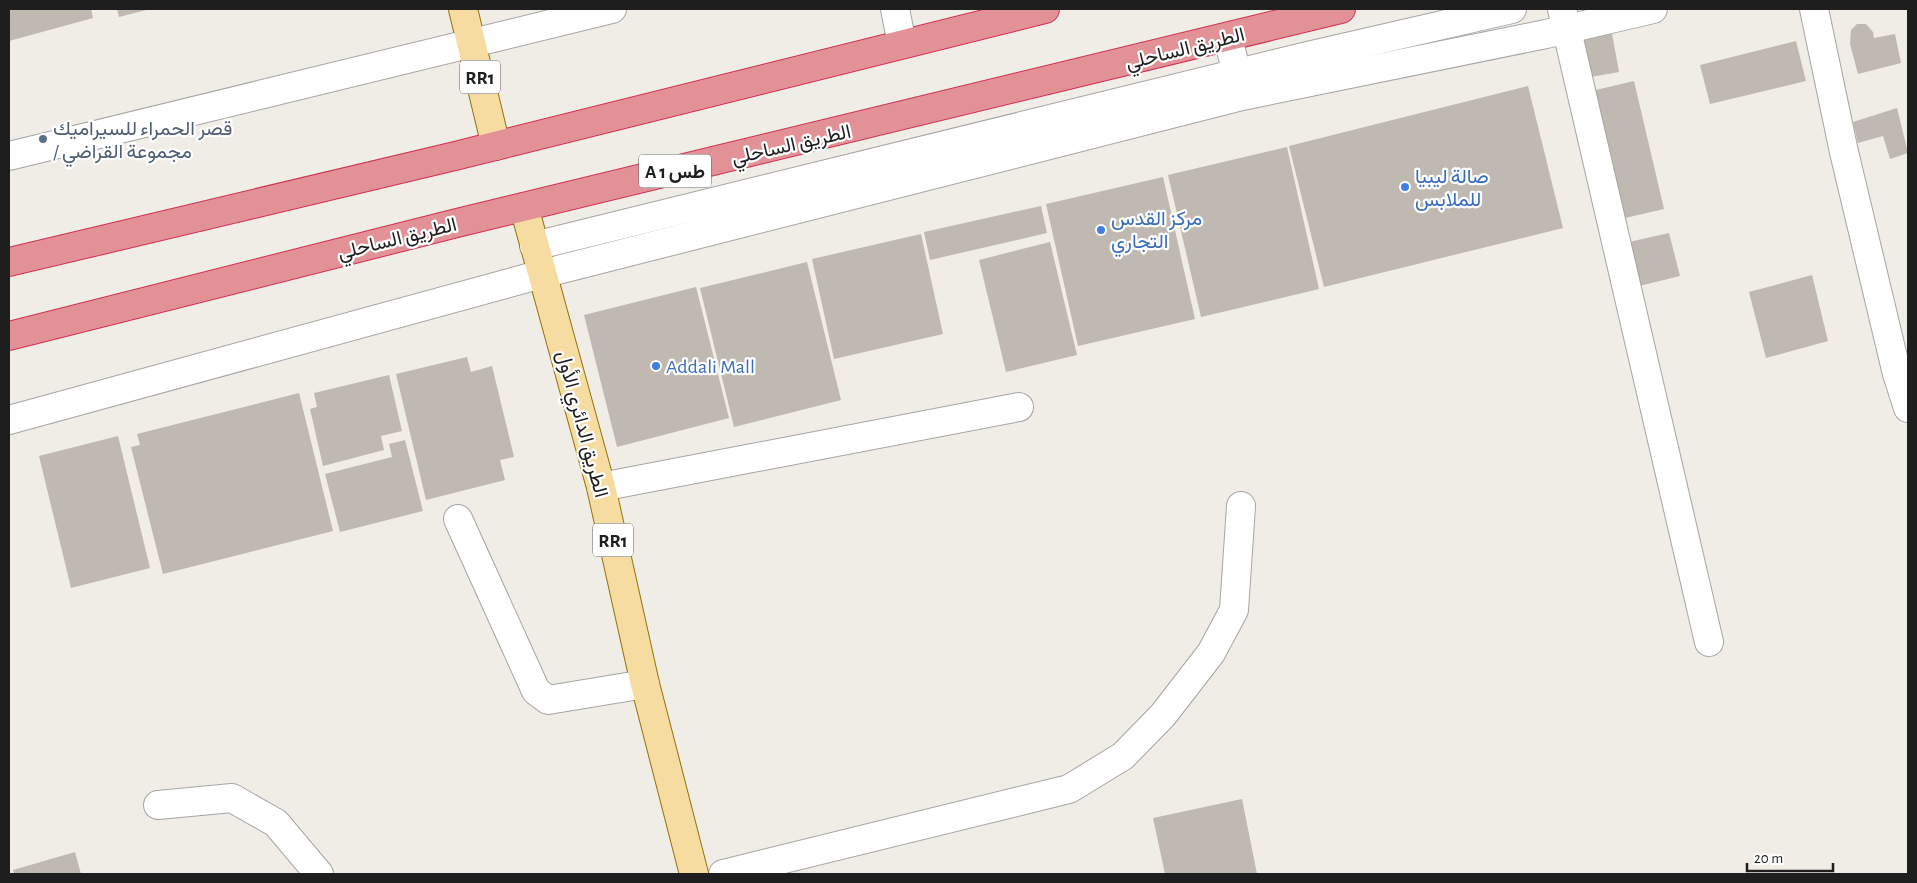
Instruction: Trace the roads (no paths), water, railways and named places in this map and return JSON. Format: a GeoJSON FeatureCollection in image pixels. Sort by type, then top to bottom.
{"type":"FeatureCollection","features":[{"type":"Feature","properties":{"kind":"highway"},"geometry":{"type":"LineString","coordinates":[[9,262],[496,146],[1045,9]]}},
{"type":"Feature","properties":{"kind":"highway","name":"الطريق الساحلي"},"geometry":{"type":"LineString","coordinates":[[9,336],[524,208],[1341,9]]}},
{"type":"Feature","properties":{"kind":"main road","name":"RR1"},"geometry":{"type":"LineString","coordinates":[[463,9],[496,146]]}},
{"type":"Feature","properties":{"kind":"main road","name":"الطريق الدائري الأول"},"geometry":{"type":"LineString","coordinates":[[524,208],[601,487],[646,684],[694,874]]}},
{"type":"Feature","properties":{"kind":"street"},"geometry":{"type":"LineString","coordinates":[[9,156],[612,9]]}},
{"type":"Feature","properties":{"kind":"street"},"geometry":{"type":"LineString","coordinates":[[894,9],[902,44]]}},
{"type":"Feature","properties":{"kind":"street"},"geometry":{"type":"LineString","coordinates":[[9,420],[1512,9]]}},
{"type":"Feature","properties":{"kind":"street"},"geometry":{"type":"LineString","coordinates":[[534,246],[1239,85],[1564,18],[1652,9]]}},
{"type":"Feature","properties":{"kind":"street"},"geometry":{"type":"LineString","coordinates":[[1814,9],[1844,152],[1896,374],[1908,408]]}},
{"type":"Feature","properties":{"kind":"street"},"geometry":{"type":"LineString","coordinates":[[1564,18],[1709,642]]}},
{"type":"Feature","properties":{"kind":"street"},"geometry":{"type":"LineString","coordinates":[[1228,37],[1239,85]]}},
{"type":"Feature","properties":{"kind":"street"},"geometry":{"type":"LineString","coordinates":[[601,487],[1018,407]]}},
{"type":"Feature","properties":{"kind":"street"},"geometry":{"type":"LineString","coordinates":[[723,874],[1069,789],[1122,756],[1163,715],[1205,661],[1234,610],[1240,506]]}},
{"type":"Feature","properties":{"kind":"street"},"geometry":{"type":"LineString","coordinates":[[458,519],[536,691],[548,700],[646,684]]}},
{"type":"Feature","properties":{"kind":"street"},"geometry":{"type":"LineString","coordinates":[[158,805],[232,798],[276,823],[319,874]]}},
{"type":"Feature","properties":{"kind":"place","name":"قصر الحمراء للسيراميك / مجموعة القراضي"},"geometry":{"type":"Point","coordinates":[43,139]}},
{"type":"Feature","properties":{"kind":"place","name":"صالة ليبيا للملابس"},"geometry":{"type":"Point","coordinates":[1405,187]}},
{"type":"Feature","properties":{"kind":"place","name":"مركز القدس التجاري"},"geometry":{"type":"Point","coordinates":[1101,230]}},
{"type":"Feature","properties":{"kind":"place","name":"Addali Mall"},"geometry":{"type":"Point","coordinates":[656,366]}}]}
